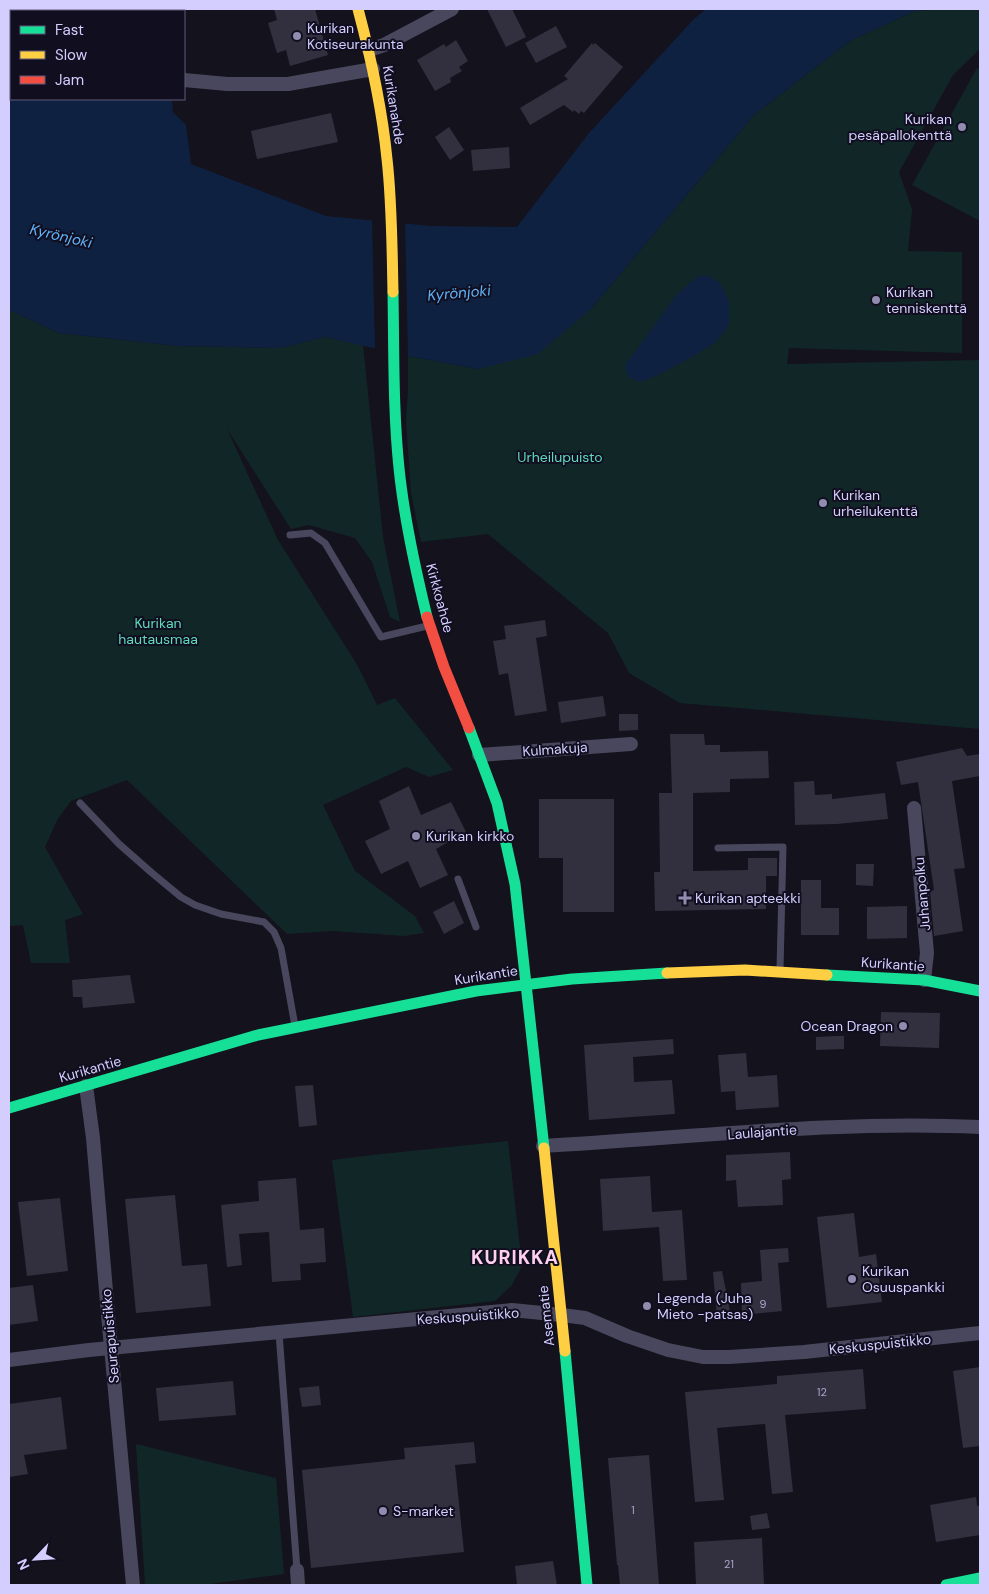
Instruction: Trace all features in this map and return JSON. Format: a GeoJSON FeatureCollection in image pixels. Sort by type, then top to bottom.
{"type":"FeatureCollection","features":[{"type":"Feature","properties":{"kind":"main road","name":"Kurikanahde"},"geometry":{"type":"LineString","coordinates":[[358,9],[369,50],[380,108],[391,207]]}},
{"type":"Feature","properties":{"kind":"main road","name":"Kirkkoahde"},"geometry":{"type":"LineString","coordinates":[[391,207],[396,445],[408,533],[430,625],[453,691],[493,791],[504,830],[515,884],[526,984]]}},
{"type":"Feature","properties":{"kind":"main road","name":"Kurikantie"},"geometry":{"type":"LineString","coordinates":[[9,1108],[258,1034],[476,991],[526,984],[691,971],[745,970],[924,980],[980,990]]}},
{"type":"Feature","properties":{"kind":"main road","name":"Asematie"},"geometry":{"type":"LineString","coordinates":[[526,984],[562,1315],[587,1585]]}},
{"type":"Feature","properties":{"kind":"main road"},"geometry":{"type":"LineString","coordinates":[[946,1585],[980,1578]]}},
{"type":"Feature","properties":{"kind":"street"},"geometry":{"type":"LineString","coordinates":[[369,50],[384,45],[452,9]]}},
{"type":"Feature","properties":{"kind":"street"},"geometry":{"type":"LineString","coordinates":[[185,80],[227,84],[288,84],[373,69]]}},
{"type":"Feature","properties":{"kind":"street","name":"Kulmakuja"},"geometry":{"type":"LineString","coordinates":[[479,755],[631,744]]}},
{"type":"Feature","properties":{"kind":"street","name":"Juhanpolku"},"geometry":{"type":"LineString","coordinates":[[914,808],[927,953],[924,980]]}},
{"type":"Feature","properties":{"kind":"street","name":"Seurapuistikko"},"geometry":{"type":"LineString","coordinates":[[86,1086],[94,1138],[108,1326],[112,1349],[133,1585]]}},
{"type":"Feature","properties":{"kind":"street","name":"Laulajantie"},"geometry":{"type":"LineString","coordinates":[[543,1146],[860,1126],[980,1127]]}},
{"type":"Feature","properties":{"kind":"street","name":"Keskuspuistikko"},"geometry":{"type":"LineString","coordinates":[[9,1360],[512,1310],[585,1318],[627,1336],[668,1350],[703,1357],[804,1352],[980,1333]]}},
{"type":"Feature","properties":{"kind":"street"},"geometry":{"type":"LineString","coordinates":[[297,1570],[298,1585]]}},
{"type":"Feature","properties":{"kind":"lane"},"geometry":{"type":"LineString","coordinates":[[290,535],[311,533],[325,543],[381,637],[430,625]]}},
{"type":"Feature","properties":{"kind":"lane"},"geometry":{"type":"LineString","coordinates":[[80,803],[119,844],[181,897],[195,905],[221,914],[264,922],[274,932],[281,948],[295,1027]]}},
{"type":"Feature","properties":{"kind":"lane"},"geometry":{"type":"LineString","coordinates":[[718,848],[783,847],[780,972]]}},
{"type":"Feature","properties":{"kind":"lane"},"geometry":{"type":"LineString","coordinates":[[458,879],[476,927]]}},
{"type":"Feature","properties":{"kind":"lane"},"geometry":{"type":"LineString","coordinates":[[279,1333],[297,1570]]}},
{"type":"Feature","properties":{"kind":"green space"},"geometry":{"type":"Polygon","coordinates":[[[9,9],[159,9],[10,10],[9,88],[9,9]]]}},
{"type":"Feature","properties":{"kind":"green space","name":"Urheilupuisto"},"geometry":{"type":"Polygon","coordinates":[[[980,9],[980,49],[953,75],[899,172],[912,209],[908,251],[962,252],[962,353],[789,348],[787,364],[980,360],[980,729],[680,703],[629,673],[608,633],[488,534],[421,542],[411,493],[406,421],[408,356],[478,369],[591,309],[754,115],[850,41],[915,11],[980,9]]]}},
{"type":"Feature","properties":{"kind":"green space","name":"Kurikan pesäpallokenttä"},"geometry":{"type":"Polygon","coordinates":[[[977,68],[980,70],[980,221],[912,185],[977,68]]]}},
{"type":"Feature","properties":{"kind":"green space","name":"Kurikan hautausmaa"},"geometry":{"type":"Polygon","coordinates":[[[9,310],[59,333],[177,346],[281,348],[325,337],[363,345],[383,537],[400,622],[390,617],[372,562],[355,538],[309,525],[291,529],[227,429],[278,540],[358,666],[377,705],[395,698],[453,770],[429,777],[406,767],[323,805],[355,871],[415,916],[424,933],[404,936],[334,931],[287,934],[127,780],[71,801],[57,820],[45,847],[83,914],[65,920],[70,963],[31,963],[23,925],[9,926],[9,310]]]}},
{"type":"Feature","properties":{"kind":"green space"},"geometry":{"type":"Polygon","coordinates":[[[508,1141],[522,1266],[512,1285],[495,1301],[353,1317],[332,1160],[508,1141]]]}},
{"type":"Feature","properties":{"kind":"green space"},"geometry":{"type":"Polygon","coordinates":[[[136,1444],[276,1478],[284,1574],[202,1585],[145,1585],[136,1444]]]}},
{"type":"Feature","properties":{"kind":"water"},"geometry":{"type":"Polygon","coordinates":[[[60,9],[159,9],[159,10],[60,9]]]}},
{"type":"Feature","properties":{"kind":"water","name":"Kyrönjoki"},"geometry":{"type":"Polygon","coordinates":[[[706,9],[940,9],[915,11],[850,41],[754,115],[591,309],[538,354],[478,369],[408,356],[325,337],[281,348],[177,346],[59,333],[9,310],[9,88],[10,100],[172,100],[173,112],[186,125],[191,164],[326,216],[431,226],[517,227],[589,133],[693,20],[706,9]]]}},
{"type":"Feature","properties":{"kind":"water"},"geometry":{"type":"Polygon","coordinates":[[[698,276],[709,276],[719,282],[729,301],[729,325],[717,341],[696,355],[656,376],[640,382],[628,377],[625,365],[678,293],[698,276]]]}},
{"type":"Feature","properties":{"kind":"pier"},"geometry":{"type":"Polygon","coordinates":[[[372,218],[405,221],[408,358],[375,351],[372,218]]]}},
{"type":"Feature","properties":{"kind":"building","name":"Kurikan Kotiseurakunta"},"geometry":{"type":"Polygon","coordinates":[[[274,9],[315,9],[328,55],[290,66],[286,50],[277,53],[268,23],[277,20],[274,9]]]}},
{"type":"Feature","properties":{"kind":"building"},"geometry":{"type":"Polygon","coordinates":[[[487,9],[512,9],[526,37],[506,47],[487,9]]]}},
{"type":"Feature","properties":{"kind":"building"},"geometry":{"type":"Polygon","coordinates":[[[556,26],[567,47],[536,63],[525,43],[556,26]]]}},
{"type":"Feature","properties":{"kind":"building"},"geometry":{"type":"Polygon","coordinates":[[[456,40],[468,61],[459,67],[462,71],[450,78],[451,82],[435,91],[417,60],[444,44],[446,47],[456,40]]]}},
{"type":"Feature","properties":{"kind":"building"},"geometry":{"type":"Polygon","coordinates":[[[592,43],[593,45],[595,43],[623,67],[584,113],[581,111],[579,114],[574,110],[573,112],[564,105],[530,125],[520,108],[568,79],[564,76],[592,43]]]}},
{"type":"Feature","properties":{"kind":"building"},"geometry":{"type":"Polygon","coordinates":[[[331,113],[338,142],[257,159],[251,131],[331,113]]]}},
{"type":"Feature","properties":{"kind":"building"},"geometry":{"type":"Polygon","coordinates":[[[449,127],[464,150],[450,160],[435,137],[449,127]]]}},
{"type":"Feature","properties":{"kind":"building"},"geometry":{"type":"Polygon","coordinates":[[[509,147],[510,168],[473,171],[471,150],[509,147]]]}},
{"type":"Feature","properties":{"kind":"building"},"geometry":{"type":"Polygon","coordinates":[[[545,620],[547,636],[536,638],[547,711],[515,716],[508,673],[499,675],[493,641],[506,639],[504,626],[545,620]]]}},
{"type":"Feature","properties":{"kind":"building"},"geometry":{"type":"Polygon","coordinates":[[[603,696],[606,716],[561,723],[558,702],[603,696]]]}},
{"type":"Feature","properties":{"kind":"building"},"geometry":{"type":"Polygon","coordinates":[[[619,714],[638,714],[638,730],[619,731],[619,714]]]}},
{"type":"Feature","properties":{"kind":"building"},"geometry":{"type":"Polygon","coordinates":[[[670,734],[704,734],[705,745],[720,745],[720,752],[768,751],[769,778],[730,779],[730,792],[693,793],[693,871],[748,870],[748,858],[777,858],[777,876],[766,876],[766,909],[655,911],[654,872],[660,872],[659,793],[672,793],[670,734]]]}},
{"type":"Feature","properties":{"kind":"building"},"geometry":{"type":"Polygon","coordinates":[[[962,748],[967,756],[980,754],[980,776],[952,781],[965,868],[954,869],[963,931],[934,936],[930,891],[934,890],[918,782],[901,785],[896,762],[962,748]]]}},
{"type":"Feature","properties":{"kind":"building"},"geometry":{"type":"Polygon","coordinates":[[[814,781],[815,795],[832,794],[832,799],[885,793],[888,819],[837,824],[795,825],[794,782],[814,781]]]}},
{"type":"Feature","properties":{"kind":"building","name":"Kurikan kirkko"},"geometry":{"type":"Polygon","coordinates":[[[409,786],[421,815],[451,802],[466,832],[436,849],[448,875],[420,888],[408,861],[381,874],[365,841],[390,829],[379,801],[409,786]]]}},
{"type":"Feature","properties":{"kind":"building"},"geometry":{"type":"Polygon","coordinates":[[[539,799],[614,799],[614,912],[563,912],[563,858],[539,858],[539,799]]]}},
{"type":"Feature","properties":{"kind":"building"},"geometry":{"type":"Polygon","coordinates":[[[856,864],[874,864],[873,886],[856,885],[856,864]]]}},
{"type":"Feature","properties":{"kind":"building"},"geometry":{"type":"Polygon","coordinates":[[[801,880],[821,880],[821,908],[839,908],[839,935],[801,935],[801,880]]]}},
{"type":"Feature","properties":{"kind":"building"},"geometry":{"type":"Polygon","coordinates":[[[454,901],[464,923],[444,934],[433,912],[454,901]]]}},
{"type":"Feature","properties":{"kind":"building"},"geometry":{"type":"Polygon","coordinates":[[[907,906],[907,938],[867,939],[867,907],[907,906]]]}},
{"type":"Feature","properties":{"kind":"building"},"geometry":{"type":"Polygon","coordinates":[[[130,975],[135,1003],[83,1008],[82,997],[73,997],[72,980],[130,975]]]}},
{"type":"Feature","properties":{"kind":"building"},"geometry":{"type":"Polygon","coordinates":[[[881,1012],[940,1013],[939,1048],[880,1046],[881,1012]]]}},
{"type":"Feature","properties":{"kind":"building"},"geometry":{"type":"Polygon","coordinates":[[[844,1036],[844,1049],[816,1050],[816,1037],[844,1036]]]}},
{"type":"Feature","properties":{"kind":"building"},"geometry":{"type":"Polygon","coordinates":[[[673,1039],[674,1054],[633,1057],[634,1082],[672,1080],[675,1114],[589,1120],[584,1045],[673,1039]]]}},
{"type":"Feature","properties":{"kind":"building"},"geometry":{"type":"Polygon","coordinates":[[[746,1053],[748,1077],[777,1075],[779,1107],[736,1110],[735,1091],[721,1092],[718,1055],[746,1053]]]}},
{"type":"Feature","properties":{"kind":"building"},"geometry":{"type":"Polygon","coordinates":[[[313,1085],[317,1125],[299,1127],[295,1086],[313,1085]]]}},
{"type":"Feature","properties":{"kind":"building"},"geometry":{"type":"Polygon","coordinates":[[[790,1152],[791,1179],[782,1180],[783,1205],[738,1207],[736,1180],[726,1181],[726,1155],[790,1152]]]}},
{"type":"Feature","properties":{"kind":"building"},"geometry":{"type":"Polygon","coordinates":[[[650,1176],[652,1212],[682,1210],[687,1280],[663,1281],[659,1227],[603,1231],[600,1179],[650,1176]]]}},
{"type":"Feature","properties":{"kind":"building"},"geometry":{"type":"Polygon","coordinates":[[[296,1178],[300,1230],[324,1228],[326,1262],[300,1264],[301,1280],[272,1282],[269,1232],[239,1234],[242,1265],[227,1267],[221,1205],[259,1201],[258,1181],[296,1178]]]}},
{"type":"Feature","properties":{"kind":"building"},"geometry":{"type":"Polygon","coordinates":[[[175,1195],[182,1266],[207,1264],[211,1306],[136,1313],[125,1199],[175,1195]]]}},
{"type":"Feature","properties":{"kind":"building"},"geometry":{"type":"Polygon","coordinates":[[[60,1198],[68,1271],[27,1276],[18,1202],[60,1198]]]}},
{"type":"Feature","properties":{"kind":"building","name":"Kurikan Osuuspankki"},"geometry":{"type":"Polygon","coordinates":[[[854,1213],[859,1257],[876,1254],[882,1302],[827,1308],[817,1217],[854,1213]]]}},
{"type":"Feature","properties":{"kind":"building"},"geometry":{"type":"Polygon","coordinates":[[[788,1248],[789,1262],[778,1263],[782,1311],[742,1315],[741,1283],[762,1281],[760,1250],[788,1248]]]}},
{"type":"Feature","properties":{"kind":"building"},"geometry":{"type":"Polygon","coordinates":[[[722,1271],[731,1316],[717,1317],[713,1272],[722,1271]]]}},
{"type":"Feature","properties":{"kind":"building"},"geometry":{"type":"Polygon","coordinates":[[[33,1285],[38,1321],[9,1325],[9,1288],[33,1285]]]}},
{"type":"Feature","properties":{"kind":"building"},"geometry":{"type":"Polygon","coordinates":[[[980,1367],[980,1446],[963,1448],[953,1371],[980,1367]]]}},
{"type":"Feature","properties":{"kind":"building"},"geometry":{"type":"Polygon","coordinates":[[[863,1369],[866,1409],[785,1415],[793,1492],[772,1494],[765,1424],[717,1428],[724,1500],[695,1502],[685,1392],[777,1384],[777,1376],[863,1369]]]}},
{"type":"Feature","properties":{"kind":"building"},"geometry":{"type":"Polygon","coordinates":[[[233,1381],[236,1415],[159,1421],[156,1388],[233,1381]]]}},
{"type":"Feature","properties":{"kind":"building"},"geometry":{"type":"Polygon","coordinates":[[[319,1386],[321,1405],[302,1407],[299,1388],[319,1386]]]}},
{"type":"Feature","properties":{"kind":"building"},"geometry":{"type":"Polygon","coordinates":[[[61,1397],[67,1449],[24,1455],[28,1474],[9,1477],[9,1404],[61,1397]]]}},
{"type":"Feature","properties":{"kind":"building","name":"S-market"},"geometry":{"type":"Polygon","coordinates":[[[474,1442],[476,1463],[455,1465],[464,1552],[311,1568],[302,1470],[405,1459],[404,1448],[474,1442]]]}},
{"type":"Feature","properties":{"kind":"building"},"geometry":{"type":"Polygon","coordinates":[[[649,1455],[659,1585],[620,1585],[608,1458],[649,1455]]]}},
{"type":"Feature","properties":{"kind":"building"},"geometry":{"type":"Polygon","coordinates":[[[976,1497],[977,1506],[980,1505],[980,1535],[936,1542],[930,1505],[976,1497]]]}},
{"type":"Feature","properties":{"kind":"building"},"geometry":{"type":"Polygon","coordinates":[[[767,1513],[770,1528],[752,1530],[750,1516],[767,1513]]]}},
{"type":"Feature","properties":{"kind":"building"},"geometry":{"type":"Polygon","coordinates":[[[762,1538],[764,1585],[696,1585],[694,1542],[762,1538]]]}},
{"type":"Feature","properties":{"kind":"building"},"geometry":{"type":"Polygon","coordinates":[[[553,1561],[557,1585],[517,1585],[515,1566],[553,1561]]]}},
{"type":"Feature","properties":{"kind":"traffic: fast"},"geometry":{"type":"LineString","coordinates":[[393,292],[395,402],[399,468],[410,543],[427,617]]}},
{"type":"Feature","properties":{"kind":"traffic: fast"},"geometry":{"type":"LineString","coordinates":[[469,728],[497,803],[515,884],[544,1148]]}},
{"type":"Feature","properties":{"kind":"traffic: fast"},"geometry":{"type":"LineString","coordinates":[[9,1108],[258,1035],[476,991],[572,979],[667,973]]}},
{"type":"Feature","properties":{"kind":"traffic: fast"},"geometry":{"type":"LineString","coordinates":[[827,975],[924,980],[980,991]]}},
{"type":"Feature","properties":{"kind":"traffic: fast"},"geometry":{"type":"LineString","coordinates":[[565,1351],[587,1585]]}},
{"type":"Feature","properties":{"kind":"traffic: fast"},"geometry":{"type":"LineString","coordinates":[[946,1585],[980,1578]]}},
{"type":"Feature","properties":{"kind":"traffic: slow"},"geometry":{"type":"LineString","coordinates":[[358,9],[376,83],[385,140],[391,209],[393,292]]}},
{"type":"Feature","properties":{"kind":"traffic: slow"},"geometry":{"type":"LineString","coordinates":[[667,973],[745,970],[827,975]]}},
{"type":"Feature","properties":{"kind":"traffic: slow"},"geometry":{"type":"LineString","coordinates":[[544,1148],[565,1351]]}},
{"type":"Feature","properties":{"kind":"traffic: jam"},"geometry":{"type":"LineString","coordinates":[[427,617],[444,667],[469,728]]}},
{"type":"Feature","properties":{"kind":"place","name":"Kurikan Kotiseurakunta"},"geometry":{"type":"Point","coordinates":[297,36]}},
{"type":"Feature","properties":{"kind":"place","name":"Kurikan pesäpallokenttä"},"geometry":{"type":"Point","coordinates":[962,127]}},
{"type":"Feature","properties":{"kind":"place","name":"Kurikan tenniskenttä"},"geometry":{"type":"Point","coordinates":[876,300]}},
{"type":"Feature","properties":{"kind":"place","name":"Kurikan urheilukenttä"},"geometry":{"type":"Point","coordinates":[823,503]}},
{"type":"Feature","properties":{"kind":"place","name":"Kurikan kirkko"},"geometry":{"type":"Point","coordinates":[416,836]}},
{"type":"Feature","properties":{"kind":"place","name":"Kurikan apteekki"},"geometry":{"type":"Point","coordinates":[685,898]}},
{"type":"Feature","properties":{"kind":"place","name":"Ocean Dragon"},"geometry":{"type":"Point","coordinates":[903,1026]}},
{"type":"Feature","properties":{"kind":"place","name":"Kurikan Osuuspankki"},"geometry":{"type":"Point","coordinates":[852,1279]}},
{"type":"Feature","properties":{"kind":"place","name":"Legenda (Juha Mieto -patsas)"},"geometry":{"type":"Point","coordinates":[647,1306]}},
{"type":"Feature","properties":{"kind":"place","name":"S-market"},"geometry":{"type":"Point","coordinates":[383,1511]}},
{"type":"Feature","properties":{"kind":"district","name":"KURIKKA"},"geometry":{"type":"Point","coordinates":[515,1257]}}]}
